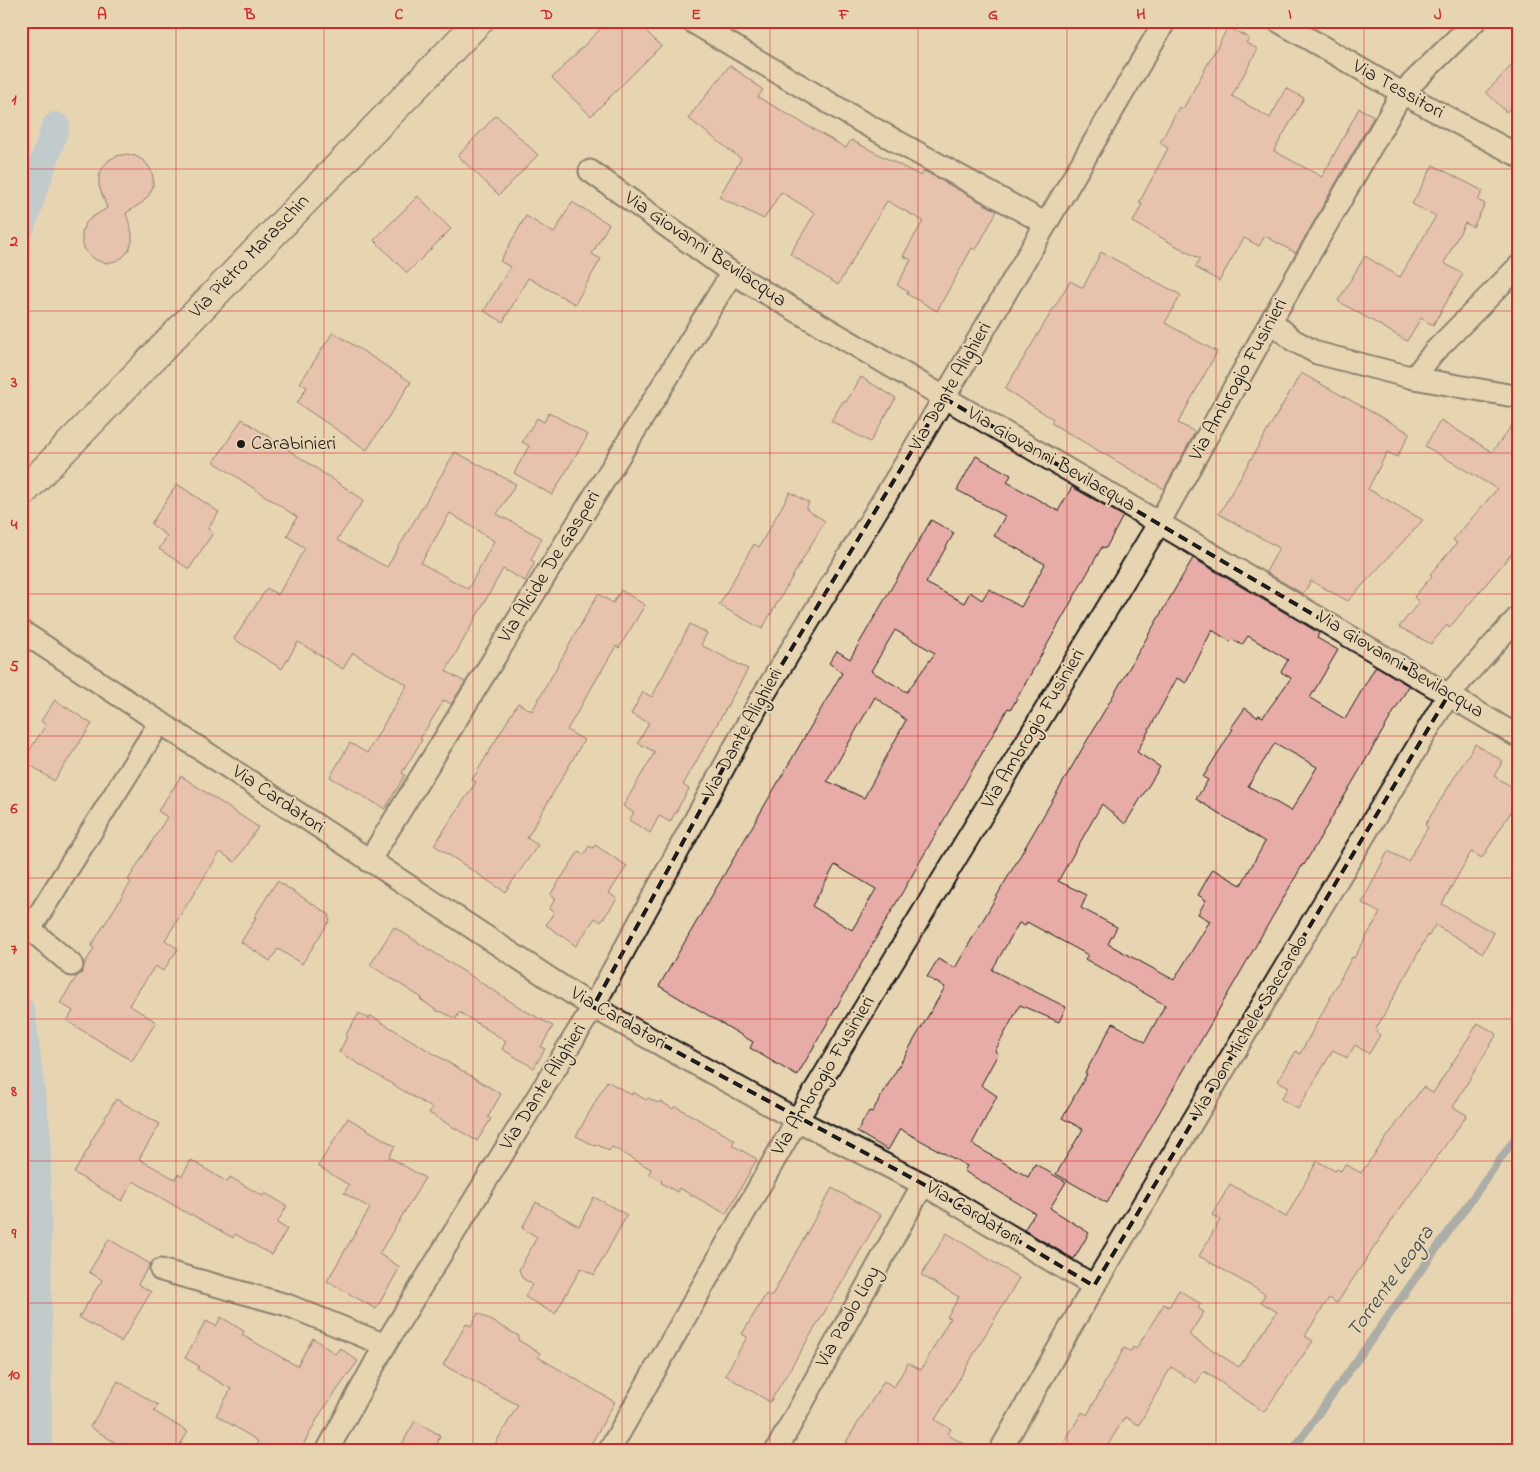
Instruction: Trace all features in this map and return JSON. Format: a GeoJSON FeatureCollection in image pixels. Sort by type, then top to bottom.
{"type":"FeatureCollection","features":[{"type":"Feature","properties":{"kind":"main road","name":"Via Pietro Maraschin"},"geometry":{"type":"LineString","coordinates":[[21,494],[479,21]]}},
{"type":"Feature","properties":{"kind":"street"},"geometry":{"type":"LineString","coordinates":[[691,21],[860,121],[1046,224]]}},
{"type":"Feature","properties":{"kind":"street","name":"Via Dante Alighieri"},"geometry":{"type":"LineString","coordinates":[[327,1451],[385,1345],[593,1007],[760,698],[944,398],[1165,21]]}},
{"type":"Feature","properties":{"kind":"street","name":"Via Tessitori"},"geometry":{"type":"LineString","coordinates":[[1278,21],[1402,93],[1519,156]]}},
{"type":"Feature","properties":{"kind":"street","name":"Via Ambrogio Fusinieri"},"geometry":{"type":"LineString","coordinates":[[609,1451],[797,1120],[1159,523],[1271,321],[1402,93],[1475,21]]}},
{"type":"Feature","properties":{"kind":"street","name":"Via Giovanni Bevilacqua"},"geometry":{"type":"LineString","coordinates":[[590,171],[732,273],[1159,523],[1519,737]]}},
{"type":"Feature","properties":{"kind":"street"},"geometry":{"type":"LineString","coordinates":[[1414,378],[1433,353],[1519,266]]}},
{"type":"Feature","properties":{"kind":"street","name":"Via Alcide De Gasperi"},"geometry":{"type":"LineString","coordinates":[[369,861],[732,273]]}},
{"type":"Feature","properties":{"kind":"street"},"geometry":{"type":"LineString","coordinates":[[1271,321],[1293,340],[1317,353],[1414,378],[1519,397]]}},
{"type":"Feature","properties":{"kind":"street","name":"Via Don Michele Saccardo"},"geometry":{"type":"LineString","coordinates":[[1000,1451],[1094,1286],[1449,694],[1519,616]]}},
{"type":"Feature","properties":{"kind":"street","name":"Via Cardatori"},"geometry":{"type":"LineString","coordinates":[[21,631],[593,1007],[797,1120],[923,1184],[1094,1286]]}},
{"type":"Feature","properties":{"kind":"street"},"geometry":{"type":"LineString","coordinates":[[72,965],[30,929],[160,722]]}},
{"type":"Feature","properties":{"kind":"street","name":"Via Paolo Lioy"},"geometry":{"type":"LineString","coordinates":[[776,1451],[923,1184]]}},
{"type":"Feature","properties":{"kind":"street"},"geometry":{"type":"LineString","coordinates":[[162,1270],[287,1305],[385,1345]]}},
{"type":"Feature","properties":{"kind":"highlighted area"},"geometry":{"type":"Polygon","coordinates":[[[944,398],[1449,694],[1094,1286],[923,1184],[593,1007],[761,699],[944,398]]]}},
{"type":"Feature","properties":{"kind":"building"},"geometry":{"type":"Polygon","coordinates":[[[608,21],[636,21],[661,46],[591,116],[552,78],[608,21]]]}},
{"type":"Feature","properties":{"kind":"building"},"geometry":{"type":"Polygon","coordinates":[[[1228,27],[1249,38],[1246,43],[1258,49],[1232,96],[1270,118],[1286,88],[1304,98],[1274,151],[1322,177],[1359,108],[1374,116],[1296,253],[1265,236],[1259,246],[1244,238],[1219,281],[1195,267],[1200,259],[1133,222],[1142,204],[1139,203],[1168,148],[1160,143],[1179,107],[1183,109],[1228,27]]]}},
{"type":"Feature","properties":{"kind":"building"},"geometry":{"type":"Polygon","coordinates":[[[1519,58],[1519,99],[1506,112],[1486,92],[1519,58]]]}},
{"type":"Feature","properties":{"kind":"building"},"geometry":{"type":"Polygon","coordinates":[[[730,65],[763,90],[758,97],[846,148],[851,140],[921,176],[924,171],[997,211],[976,250],[972,248],[937,311],[907,294],[908,292],[897,285],[911,260],[903,256],[923,221],[887,201],[838,285],[790,254],[815,213],[781,192],[764,219],[719,197],[741,159],[688,118],[730,65]]]}},
{"type":"Feature","properties":{"kind":"building"},"geometry":{"type":"Polygon","coordinates":[[[496,115],[538,155],[499,195],[458,156],[496,115]]]}},
{"type":"Feature","properties":{"kind":"building"},"geometry":{"type":"Polygon","coordinates":[[[126,154],[136,156],[150,168],[153,186],[143,202],[126,213],[132,233],[132,242],[129,250],[123,257],[107,263],[98,261],[85,250],[82,232],[85,224],[91,218],[107,208],[99,186],[99,176],[103,167],[109,160],[126,154]]]}},
{"type":"Feature","properties":{"kind":"building"},"geometry":{"type":"Polygon","coordinates":[[[1433,165],[1483,191],[1478,200],[1485,204],[1473,227],[1465,223],[1444,263],[1463,274],[1433,325],[1421,318],[1407,341],[1338,301],[1365,256],[1400,277],[1436,216],[1412,204],[1433,165]]]}},
{"type":"Feature","properties":{"kind":"building"},"geometry":{"type":"Polygon","coordinates":[[[418,196],[451,229],[407,273],[374,240],[418,196]]]}},
{"type":"Feature","properties":{"kind":"building"},"geometry":{"type":"Polygon","coordinates":[[[572,202],[609,224],[592,254],[601,259],[575,304],[528,278],[503,322],[484,311],[510,267],[500,261],[526,216],[554,233],[572,202]]]}},
{"type":"Feature","properties":{"kind":"building"},"geometry":{"type":"Polygon","coordinates":[[[1101,252],[1181,295],[1165,323],[1217,352],[1178,423],[1195,432],[1164,489],[1051,423],[1053,419],[1005,389],[1070,281],[1083,288],[1101,252]]]}},
{"type":"Feature","properties":{"kind":"building"},"geometry":{"type":"Polygon","coordinates":[[[333,332],[411,382],[367,450],[297,403],[307,387],[300,383],[333,332]]]}},
{"type":"Feature","properties":{"kind":"building"},"geometry":{"type":"Polygon","coordinates":[[[1301,373],[1410,433],[1397,457],[1387,452],[1368,489],[1423,520],[1348,601],[1311,581],[1303,594],[1266,572],[1279,548],[1219,514],[1301,373]]]}},
{"type":"Feature","properties":{"kind":"building"},"geometry":{"type":"Polygon","coordinates":[[[861,377],[896,398],[870,442],[831,421],[843,401],[846,402],[861,377]]]}},
{"type":"Feature","properties":{"kind":"building"},"geometry":{"type":"Polygon","coordinates":[[[549,412],[588,435],[552,495],[514,473],[529,446],[522,442],[537,418],[544,422],[549,412]]]}},
{"type":"Feature","properties":{"kind":"building"},"geometry":{"type":"Polygon","coordinates":[[[1519,416],[1519,545],[1449,628],[1447,625],[1431,644],[1399,627],[1419,602],[1414,597],[1432,576],[1430,574],[1457,543],[1453,540],[1497,489],[1425,446],[1441,420],[1492,452],[1519,416]]]}},
{"type":"Feature","properties":{"kind":"building"},"geometry":{"type":"Polygon","coordinates":[[[242,419],[364,500],[337,540],[387,567],[455,452],[516,484],[497,514],[542,538],[531,560],[535,562],[525,581],[503,569],[446,671],[465,682],[451,704],[444,700],[420,739],[422,740],[402,773],[405,775],[385,809],[330,777],[350,743],[367,753],[407,685],[353,653],[343,669],[298,642],[282,669],[234,639],[267,588],[278,595],[305,548],[287,536],[297,517],[214,462],[242,419]],[[450,513],[421,563],[468,589],[494,541],[450,513]]]}},
{"type":"Feature","properties":{"kind":"building"},"geometry":{"type":"Polygon","coordinates":[[[976,456],[1011,475],[1007,482],[1058,511],[1072,487],[1123,516],[1106,548],[1102,547],[1011,709],[1008,708],[797,1076],[750,1048],[753,1042],[659,986],[842,673],[829,663],[837,651],[850,659],[931,520],[954,533],[926,583],[964,603],[970,592],[982,600],[989,589],[1021,607],[1045,564],[994,536],[1005,516],[957,490],[976,456]],[[895,630],[871,671],[907,692],[935,653],[895,630]],[[875,697],[827,781],[864,798],[906,720],[875,697]],[[835,865],[812,906],[852,930],[876,889],[835,865]]]}},
{"type":"Feature","properties":{"kind":"building"},"geometry":{"type":"Polygon","coordinates":[[[177,484],[219,512],[208,529],[213,533],[189,569],[159,549],[167,536],[151,524],[177,484]]]}},
{"type":"Feature","properties":{"kind":"building"},"geometry":{"type":"Polygon","coordinates":[[[790,492],[809,503],[806,509],[825,521],[762,629],[719,605],[754,544],[759,547],[790,492]]]}},
{"type":"Feature","properties":{"kind":"building"},"geometry":{"type":"Polygon","coordinates":[[[1193,558],[1319,633],[1317,638],[1338,650],[1310,698],[1345,719],[1376,666],[1409,686],[1303,864],[1107,1203],[1056,1174],[1083,1129],[1062,1118],[1113,1023],[1145,1042],[1165,1005],[1085,959],[1088,955],[1027,922],[1025,926],[1019,923],[992,970],[1066,1007],[1059,1022],[1020,1005],[995,1051],[998,1054],[981,1085],[997,1096],[972,1144],[1028,1177],[1035,1164],[1066,1182],[1050,1208],[1089,1233],[1074,1259],[1024,1230],[1035,1213],[964,1171],[967,1166],[900,1129],[888,1150],[857,1132],[869,1111],[872,1112],[945,987],[927,977],[938,959],[955,968],[1193,558]],[[1212,630],[1186,683],[1177,678],[1137,752],[1160,767],[1125,824],[1102,804],[1058,881],[1087,895],[1081,908],[1117,927],[1108,944],[1174,980],[1210,921],[1198,914],[1206,900],[1198,895],[1213,869],[1241,885],[1265,842],[1196,799],[1208,780],[1203,777],[1233,729],[1231,728],[1245,708],[1257,717],[1259,715],[1263,717],[1291,678],[1281,672],[1288,660],[1248,636],[1242,645],[1233,640],[1231,642],[1212,630]],[[1275,743],[1248,786],[1291,811],[1317,767],[1275,743]]]}},
{"type":"Feature","properties":{"kind":"building"},"geometry":{"type":"Polygon","coordinates":[[[621,590],[645,605],[619,648],[616,646],[567,730],[584,740],[527,838],[538,845],[505,892],[434,845],[476,782],[472,780],[518,703],[532,711],[598,594],[613,603],[621,590]]]}},
{"type":"Feature","properties":{"kind":"building"},"geometry":{"type":"Polygon","coordinates":[[[690,624],[707,633],[701,645],[748,669],[683,785],[689,789],[670,822],[659,816],[650,833],[629,820],[634,813],[623,806],[655,752],[638,743],[649,723],[631,714],[643,692],[652,697],[690,624]]]}},
{"type":"Feature","properties":{"kind":"building"},"geometry":{"type":"Polygon","coordinates":[[[55,700],[92,724],[54,781],[23,760],[46,725],[41,721],[55,700]]]}},
{"type":"Feature","properties":{"kind":"building"},"geometry":{"type":"Polygon","coordinates":[[[1475,744],[1503,761],[1494,776],[1519,791],[1519,799],[1482,858],[1471,852],[1442,904],[1494,933],[1483,953],[1435,925],[1376,1029],[1376,1032],[1380,1035],[1369,1054],[1355,1045],[1347,1058],[1333,1050],[1298,1109],[1281,1099],[1289,1087],[1278,1081],[1296,1051],[1300,1054],[1352,957],[1354,958],[1380,913],[1362,903],[1388,851],[1408,861],[1428,827],[1425,825],[1475,744]]]}},
{"type":"Feature","properties":{"kind":"building"},"geometry":{"type":"Polygon","coordinates":[[[181,776],[258,827],[235,862],[220,852],[165,940],[178,949],[163,971],[155,966],[129,1005],[156,1022],[132,1061],[67,1021],[73,1011],[60,1003],[77,976],[82,973],[84,965],[94,948],[91,946],[131,882],[128,880],[167,817],[158,811],[181,776]]]}},
{"type":"Feature","properties":{"kind":"building"},"geometry":{"type":"Polygon","coordinates":[[[595,845],[627,866],[609,893],[617,899],[601,922],[595,918],[576,946],[546,925],[554,912],[549,909],[556,898],[550,895],[579,851],[584,855],[589,846],[593,848],[595,845]]]}},
{"type":"Feature","properties":{"kind":"building"},"geometry":{"type":"Polygon","coordinates":[[[277,881],[330,915],[328,918],[330,920],[302,964],[278,949],[270,961],[241,942],[256,918],[254,917],[277,881]]]}},
{"type":"Feature","properties":{"kind":"building"},"geometry":{"type":"Polygon","coordinates":[[[394,927],[524,1010],[553,1026],[541,1047],[545,1049],[534,1068],[502,1049],[506,1041],[459,1012],[456,1019],[439,1012],[420,999],[422,998],[370,965],[394,927]]]}},
{"type":"Feature","properties":{"kind":"building"},"geometry":{"type":"Polygon","coordinates":[[[359,1013],[369,1019],[371,1016],[501,1094],[488,1117],[491,1119],[477,1141],[429,1113],[432,1108],[339,1052],[347,1037],[345,1036],[359,1013]]]}},
{"type":"Feature","properties":{"kind":"building"},"geometry":{"type":"Polygon","coordinates":[[[1478,1023],[1497,1034],[1453,1107],[1467,1115],[1399,1210],[1337,1303],[1329,1298],[1305,1336],[1313,1341],[1264,1412],[1204,1371],[1196,1383],[1171,1367],[1139,1425],[1125,1417],[1104,1451],[1059,1451],[1082,1412],[1087,1415],[1124,1348],[1131,1351],[1133,1347],[1136,1349],[1164,1304],[1169,1307],[1179,1290],[1201,1304],[1198,1308],[1204,1312],[1189,1335],[1239,1367],[1277,1312],[1261,1302],[1265,1294],[1199,1256],[1220,1220],[1212,1215],[1230,1184],[1286,1217],[1317,1161],[1335,1171],[1337,1169],[1341,1171],[1345,1164],[1361,1173],[1423,1087],[1433,1093],[1478,1023]]]}},
{"type":"Feature","properties":{"kind":"building"},"geometry":{"type":"Polygon","coordinates":[[[607,1081],[632,1095],[633,1092],[646,1100],[648,1098],[658,1103],[660,1101],[673,1109],[675,1106],[735,1140],[732,1145],[757,1159],[726,1214],[679,1188],[677,1192],[661,1183],[662,1181],[649,1174],[651,1169],[612,1147],[609,1151],[576,1136],[607,1081]]]}},
{"type":"Feature","properties":{"kind":"building"},"geometry":{"type":"Polygon","coordinates":[[[116,1099],[160,1124],[139,1159],[175,1179],[178,1174],[182,1176],[191,1160],[227,1182],[230,1177],[263,1196],[265,1193],[287,1206],[277,1223],[287,1229],[272,1255],[235,1234],[233,1238],[133,1181],[122,1201],[74,1173],[116,1099]]]}},
{"type":"Feature","properties":{"kind":"building"},"geometry":{"type":"Polygon","coordinates":[[[348,1118],[395,1146],[389,1157],[425,1178],[379,1254],[400,1267],[376,1309],[327,1281],[370,1208],[344,1193],[349,1185],[318,1166],[348,1118]]]}},
{"type":"Feature","properties":{"kind":"building"},"geometry":{"type":"Polygon","coordinates":[[[832,1188],[881,1215],[770,1402],[725,1375],[747,1337],[742,1334],[766,1294],[771,1297],[832,1188]]]}},
{"type":"Feature","properties":{"kind":"building"},"geometry":{"type":"Polygon","coordinates":[[[594,1197],[627,1215],[594,1275],[581,1268],[555,1314],[525,1297],[532,1284],[522,1278],[519,1270],[537,1237],[522,1228],[536,1202],[579,1226],[594,1197]]]}},
{"type":"Feature","properties":{"kind":"building"},"geometry":{"type":"Polygon","coordinates":[[[947,1233],[1019,1278],[935,1420],[951,1429],[948,1435],[977,1451],[860,1451],[846,1442],[884,1381],[894,1387],[908,1363],[921,1370],[950,1318],[947,1317],[959,1297],[921,1275],[947,1233]]]}},
{"type":"Feature","properties":{"kind":"building"},"geometry":{"type":"Polygon","coordinates":[[[109,1239],[150,1264],[138,1284],[151,1292],[121,1342],[79,1317],[102,1280],[89,1272],[109,1239]]]}},
{"type":"Feature","properties":{"kind":"building"},"geometry":{"type":"Polygon","coordinates":[[[478,1313],[519,1336],[518,1340],[540,1353],[538,1357],[615,1402],[587,1451],[491,1451],[518,1405],[443,1365],[466,1324],[471,1326],[478,1313]]]}},
{"type":"Feature","properties":{"kind":"building"},"geometry":{"type":"Polygon","coordinates":[[[221,1317],[244,1331],[242,1335],[297,1366],[313,1338],[335,1354],[340,1348],[358,1361],[320,1414],[300,1451],[253,1451],[258,1441],[216,1415],[231,1389],[197,1369],[199,1366],[185,1358],[206,1321],[216,1326],[221,1317]]]}},
{"type":"Feature","properties":{"kind":"building"},"geometry":{"type":"Polygon","coordinates":[[[118,1381],[158,1405],[154,1411],[188,1432],[176,1451],[129,1451],[90,1427],[118,1381]]]}},
{"type":"Feature","properties":{"kind":"building"},"geometry":{"type":"Polygon","coordinates":[[[415,1421],[440,1435],[435,1451],[398,1451],[415,1421]]]}},
{"type":"Feature","properties":{"kind":"waterway"},"geometry":{"type":"LineString","coordinates":[[21,227],[56,126]]}},
{"type":"Feature","properties":{"kind":"waterway"},"geometry":{"type":"LineString","coordinates":[[21,1011],[37,1137],[38,1451]]}},
{"type":"Feature","properties":{"kind":"waterway","name":"Torrente Leogra"},"geometry":{"type":"LineString","coordinates":[[1292,1451],[1519,1133]]}},
{"type":"Feature","properties":{"kind":"place","name":"Carabinieri"},"geometry":{"type":"Point","coordinates":[241,444]}}]}
